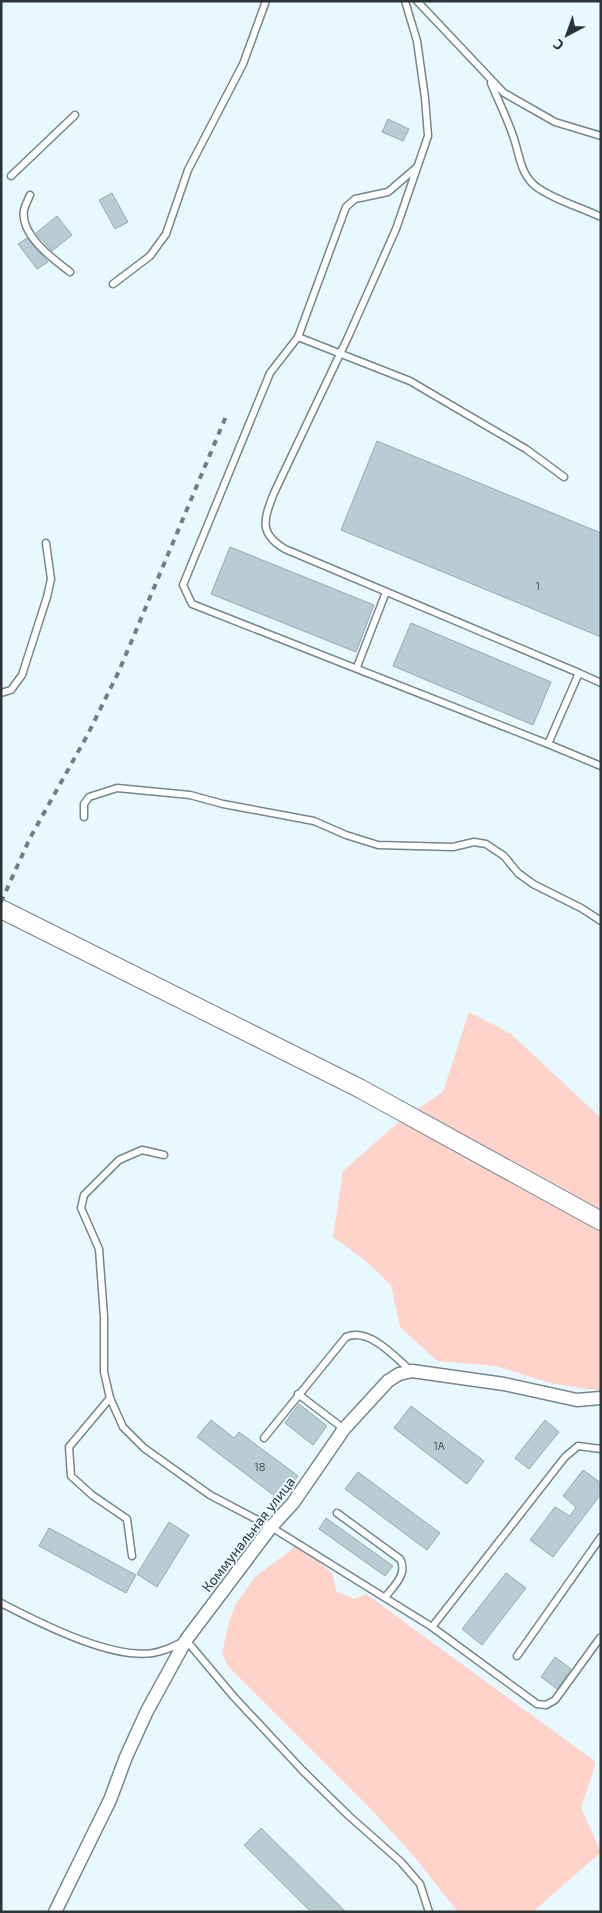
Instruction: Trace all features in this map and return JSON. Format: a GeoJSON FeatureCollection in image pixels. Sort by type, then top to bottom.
{"type":"FeatureCollection","features":[{"type":"Feature","properties":{"kind":"street"},"geometry":{"type":"LineString","coordinates":[[1,909],[359,1088],[601,1221]]}},
{"type":"Feature","properties":{"kind":"street","name":"Коммунальная улица"},"geometry":{"type":"LineString","coordinates":[[55,1912],[110,1800],[126,1757],[147,1711],[186,1640],[271,1526],[293,1503],[344,1429],[388,1381],[399,1374],[412,1372],[504,1384],[576,1400],[601,1398]]}},
{"type":"Feature","properties":{"kind":"lane"},"geometry":{"type":"LineString","coordinates":[[113,284],[150,256],[166,234],[188,170],[243,64],[266,1]]}},
{"type":"Feature","properties":{"kind":"lane"},"geometry":{"type":"LineString","coordinates":[[405,1],[417,41],[428,136],[396,229],[274,494],[266,513],[265,528],[272,541],[285,549],[601,683]]}},
{"type":"Feature","properties":{"kind":"lane"},"geometry":{"type":"LineString","coordinates":[[417,1],[488,79],[504,93],[555,122],[601,136]]}},
{"type":"Feature","properties":{"kind":"lane"},"geometry":{"type":"LineString","coordinates":[[488,79],[507,118],[517,146],[520,164],[527,178],[537,188],[561,201],[601,217]]}},
{"type":"Feature","properties":{"kind":"lane"},"geometry":{"type":"LineString","coordinates":[[11,176],[75,115]]}},
{"type":"Feature","properties":{"kind":"lane"},"geometry":{"type":"LineString","coordinates":[[419,166],[388,192],[355,199],[346,207],[298,337],[270,373],[183,585],[192,604],[357,667],[601,766]]}},
{"type":"Feature","properties":{"kind":"lane"},"geometry":{"type":"LineString","coordinates":[[30,195],[24,210],[25,225],[46,255],[70,272]]}},
{"type":"Feature","properties":{"kind":"lane"},"geometry":{"type":"LineString","coordinates":[[298,337],[341,352],[410,381],[526,449],[564,477]]}},
{"type":"Feature","properties":{"kind":"lane"},"geometry":{"type":"LineString","coordinates":[[1,693],[11,690],[22,675],[47,597],[51,579],[46,543]]}},
{"type":"Feature","properties":{"kind":"lane"},"geometry":{"type":"LineString","coordinates":[[357,667],[386,592]]}},
{"type":"Feature","properties":{"kind":"lane"},"geometry":{"type":"LineString","coordinates":[[548,744],[579,674]]}},
{"type":"Feature","properties":{"kind":"lane"},"geometry":{"type":"LineString","coordinates":[[84,817],[84,804],[89,796],[117,788],[190,795],[223,804],[306,820],[378,844],[452,847],[474,842],[486,844],[504,856],[518,873],[533,884],[582,908],[601,921]]}},
{"type":"Feature","properties":{"kind":"lane"},"geometry":{"type":"LineString","coordinates":[[164,1154],[142,1150],[119,1160],[84,1194],[81,1208],[99,1249],[104,1317],[104,1372],[110,1398],[123,1427],[144,1448],[210,1495],[271,1526],[386,1596],[432,1627],[537,1704],[546,1705],[555,1700],[600,1638]]}},
{"type":"Feature","properties":{"kind":"lane"},"geometry":{"type":"LineString","coordinates":[[264,1438],[342,1340],[352,1334],[369,1338],[412,1372]]}},
{"type":"Feature","properties":{"kind":"lane"},"geometry":{"type":"LineString","coordinates":[[298,1394],[344,1429]]}},
{"type":"Feature","properties":{"kind":"lane"},"geometry":{"type":"LineString","coordinates":[[110,1398],[69,1447],[71,1476],[92,1495],[127,1518],[132,1556]]}},
{"type":"Feature","properties":{"kind":"lane"},"geometry":{"type":"LineString","coordinates":[[432,1627],[565,1458],[578,1446],[601,1448]]}},
{"type":"Feature","properties":{"kind":"lane"},"geometry":{"type":"LineString","coordinates":[[337,1513],[400,1559],[403,1565],[403,1572],[386,1596]]}},
{"type":"Feature","properties":{"kind":"lane"},"geometry":{"type":"LineString","coordinates":[[517,1656],[601,1537]]}},
{"type":"Feature","properties":{"kind":"lane"},"geometry":{"type":"LineString","coordinates":[[1,1602],[55,1630],[96,1645],[132,1652],[160,1652],[186,1640],[234,1697],[303,1771],[401,1862],[420,1884],[429,1912]]}},
{"type":"Feature","properties":{"kind":"shaded area"},"geometry":{"type":"Polygon","coordinates":[[[469,1012],[511,1034],[601,1118],[601,1391],[549,1383],[496,1366],[437,1361],[400,1327],[391,1285],[366,1261],[333,1237],[343,1171],[402,1119],[443,1092],[469,1012]]]}},
{"type":"Feature","properties":{"kind":"shaded area"},"geometry":{"type":"Polygon","coordinates":[[[298,1545],[333,1574],[336,1591],[354,1599],[366,1594],[596,1762],[581,1808],[601,1852],[535,1910],[530,1912],[458,1912],[412,1854],[367,1805],[228,1666],[222,1653],[230,1618],[237,1602],[256,1576],[298,1545]]]}},
{"type":"Feature","properties":{"kind":"building"},"geometry":{"type":"Polygon","coordinates":[[[388,119],[409,129],[403,141],[382,132],[388,119]]]}},
{"type":"Feature","properties":{"kind":"building"},"geometry":{"type":"Polygon","coordinates":[[[112,193],[128,222],[115,229],[99,200],[112,193]]]}},
{"type":"Feature","properties":{"kind":"building"},"geometry":{"type":"Polygon","coordinates":[[[57,216],[72,235],[52,251],[36,233],[57,216]]]}},
{"type":"Feature","properties":{"kind":"building"},"geometry":{"type":"Polygon","coordinates":[[[27,238],[48,262],[37,269],[18,244],[27,238]]]}},
{"type":"Feature","properties":{"kind":"building"},"geometry":{"type":"Polygon","coordinates":[[[377,441],[601,533],[601,637],[341,530],[377,441]]]}},
{"type":"Feature","properties":{"kind":"building"},"geometry":{"type":"Polygon","coordinates":[[[230,547],[374,605],[356,652],[211,594],[230,547]]]}},
{"type":"Feature","properties":{"kind":"building"},"geometry":{"type":"Polygon","coordinates":[[[411,623],[551,682],[533,725],[393,666],[411,623]]]}},
{"type":"Feature","properties":{"kind":"building"},"geometry":{"type":"Polygon","coordinates":[[[299,1404],[327,1426],[313,1445],[285,1423],[299,1404]]]}},
{"type":"Feature","properties":{"kind":"building"},"geometry":{"type":"Polygon","coordinates":[[[411,1406],[484,1461],[467,1484],[394,1428],[411,1406]]]}},
{"type":"Feature","properties":{"kind":"building"},"geometry":{"type":"Polygon","coordinates":[[[211,1420],[234,1438],[239,1432],[298,1476],[280,1500],[197,1437],[211,1420]]]}},
{"type":"Feature","properties":{"kind":"building"},"geometry":{"type":"Polygon","coordinates":[[[545,1420],[559,1432],[529,1469],[515,1458],[545,1420]]]}},
{"type":"Feature","properties":{"kind":"building"},"geometry":{"type":"Polygon","coordinates":[[[583,1470],[601,1483],[601,1494],[553,1557],[530,1540],[555,1507],[570,1516],[576,1507],[563,1496],[583,1470]]]}},
{"type":"Feature","properties":{"kind":"building"},"geometry":{"type":"Polygon","coordinates":[[[358,1472],[440,1533],[427,1550],[345,1489],[358,1472]]]}},
{"type":"Feature","properties":{"kind":"building"},"geometry":{"type":"Polygon","coordinates":[[[326,1518],[393,1566],[385,1576],[319,1529],[326,1518]]]}},
{"type":"Feature","properties":{"kind":"building"},"geometry":{"type":"Polygon","coordinates":[[[169,1522],[189,1535],[157,1587],[137,1574],[169,1522]]]}},
{"type":"Feature","properties":{"kind":"building"},"geometry":{"type":"Polygon","coordinates":[[[49,1528],[136,1575],[126,1593],[39,1546],[49,1528]]]}},
{"type":"Feature","properties":{"kind":"building"},"geometry":{"type":"Polygon","coordinates":[[[506,1573],[526,1588],[482,1645],[462,1629],[506,1573]]]}},
{"type":"Feature","properties":{"kind":"building"},"geometry":{"type":"Polygon","coordinates":[[[555,1657],[571,1669],[557,1689],[541,1677],[555,1657]]]}},
{"type":"Feature","properties":{"kind":"building"},"geometry":{"type":"Polygon","coordinates":[[[261,1828],[346,1912],[311,1912],[244,1845],[261,1828]]]}},
{"type":"Feature","properties":{"kind":"railway"},"geometry":{"type":"LineString","coordinates":[[1,902],[30,838],[88,734],[119,671],[227,414]]}}]}
